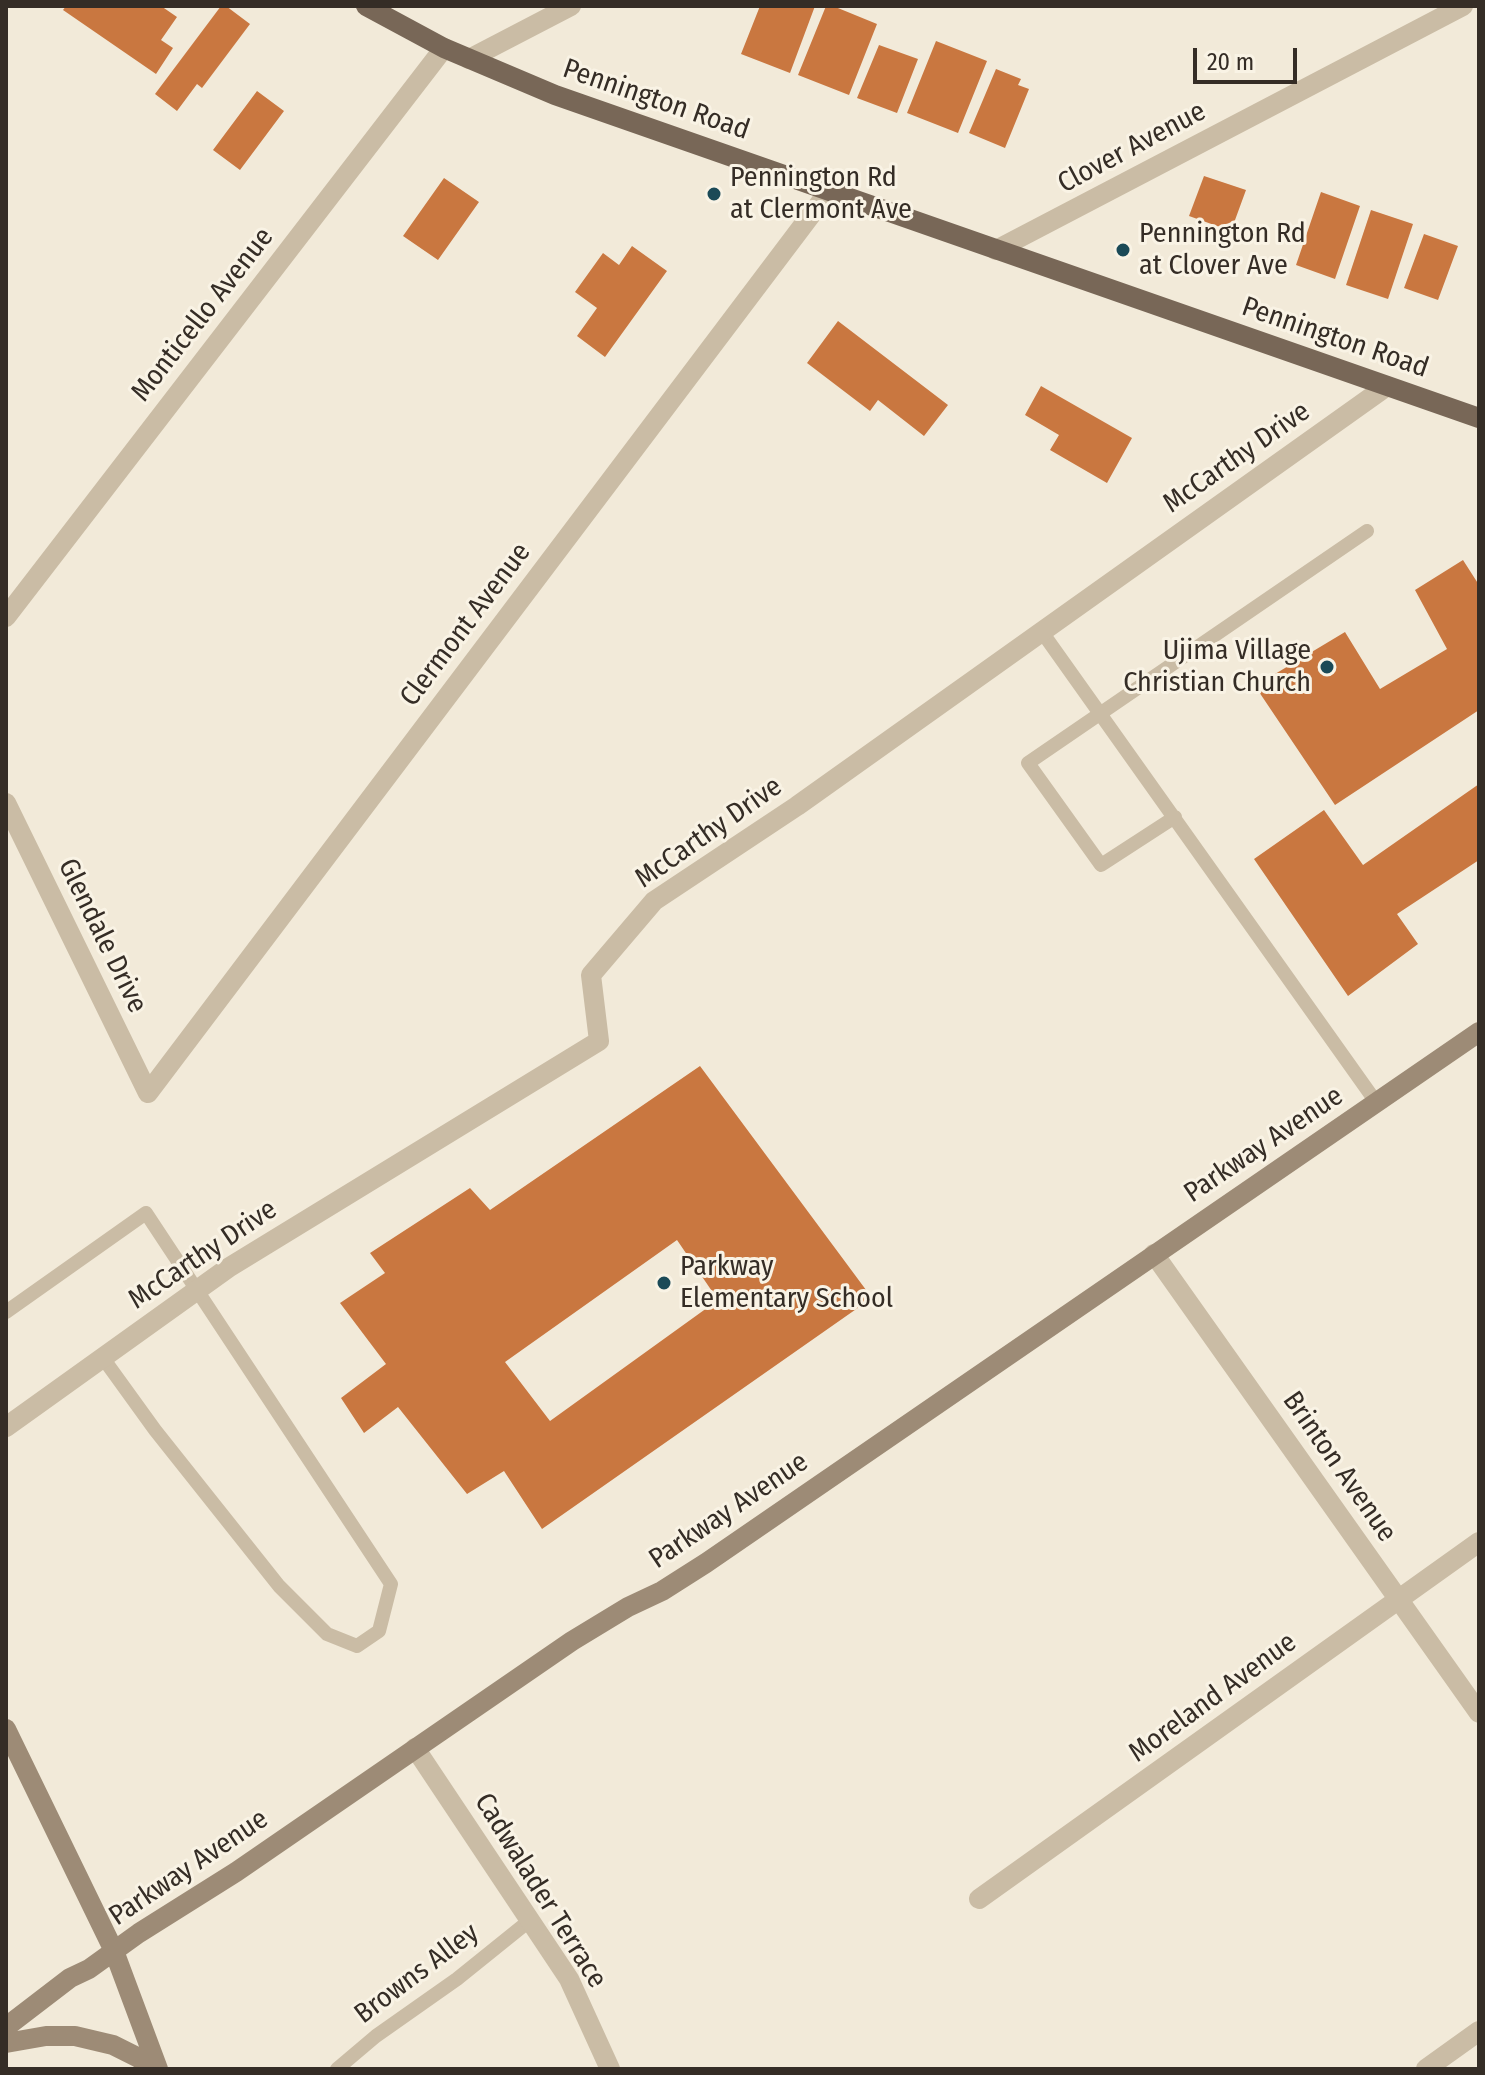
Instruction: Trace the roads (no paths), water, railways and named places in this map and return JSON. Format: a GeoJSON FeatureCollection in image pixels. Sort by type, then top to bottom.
{"type":"FeatureCollection","features":[{"type":"Feature","properties":{"kind":"main road","name":"Pennington Road"},"geometry":{"type":"LineString","coordinates":[[366,6],[444,48],[555,95],[1479,418]]}},
{"type":"Feature","properties":{"kind":"main road","name":"Parkway Avenue"},"geometry":{"type":"LineString","coordinates":[[6,2027],[70,1978],[89,1969],[236,1872],[572,1641],[706,1563],[1479,1032]]}},
{"type":"Feature","properties":{"kind":"main road"},"geometry":{"type":"LineString","coordinates":[[6,1729],[114,1951],[158,2069]]}},
{"type":"Feature","properties":{"kind":"main road"},"geometry":{"type":"LineString","coordinates":[[6,2043],[46,2036],[75,2036],[113,2045],[139,2058],[150,2069]]}},
{"type":"Feature","properties":{"kind":"street"},"geometry":{"type":"LineString","coordinates":[[469,59],[571,6]]}},
{"type":"Feature","properties":{"kind":"street","name":"Clover Avenue"},"geometry":{"type":"LineString","coordinates":[[996,250],[1463,6]]}},
{"type":"Feature","properties":{"kind":"street","name":"Monticello Avenue"},"geometry":{"type":"LineString","coordinates":[[6,617],[444,48]]}},
{"type":"Feature","properties":{"kind":"street","name":"Clermont Avenue"},"geometry":{"type":"LineString","coordinates":[[148,1093],[829,191]]}},
{"type":"Feature","properties":{"kind":"street","name":"McCarthy Drive"},"geometry":{"type":"LineString","coordinates":[[6,1427],[228,1268],[599,1041],[591,975],[654,901],[797,806],[1387,386]]}},
{"type":"Feature","properties":{"kind":"street","name":"Glendale Drive"},"geometry":{"type":"LineString","coordinates":[[6,803],[148,1093]]}},
{"type":"Feature","properties":{"kind":"street","name":"Brinton Avenue"},"geometry":{"type":"LineString","coordinates":[[1154,1254],[1479,1713]]}},
{"type":"Feature","properties":{"kind":"street","name":"Moreland Avenue"},"geometry":{"type":"LineString","coordinates":[[979,1899],[1479,1542]]}},
{"type":"Feature","properties":{"kind":"street","name":"Cadwalader Terrace"},"geometry":{"type":"LineString","coordinates":[[415,1748],[569,1979],[610,2069]]}},
{"type":"Feature","properties":{"kind":"street"},"geometry":{"type":"LineString","coordinates":[[1426,2069],[1479,2031]]}},
{"type":"Feature","properties":{"kind":"lane"},"geometry":{"type":"LineString","coordinates":[[1175,817],[1101,865],[1028,763],[1367,531]]}},
{"type":"Feature","properties":{"kind":"lane"},"geometry":{"type":"LineString","coordinates":[[1042,632],[1376,1102]]}},
{"type":"Feature","properties":{"kind":"lane"},"geometry":{"type":"LineString","coordinates":[[6,1312],[146,1213],[391,1584],[379,1631],[357,1646],[327,1634],[279,1586],[155,1430],[103,1358]]}},
{"type":"Feature","properties":{"kind":"lane","name":"Browns Alley"},"geometry":{"type":"LineString","coordinates":[[337,2069],[529,1921]]}},
{"type":"Feature","properties":{"kind":"place","name":"Pennington Rd at Clermont Ave"},"geometry":{"type":"Point","coordinates":[714,194]}},
{"type":"Feature","properties":{"kind":"place","name":"Pennington Rd at Clover Ave"},"geometry":{"type":"Point","coordinates":[1123,250]}},
{"type":"Feature","properties":{"kind":"place","name":"Ujima Village Christian Church"},"geometry":{"type":"Point","coordinates":[1327,667]}},
{"type":"Feature","properties":{"kind":"place","name":"Parkway Elementary School"},"geometry":{"type":"Point","coordinates":[664,1283]}}]}
